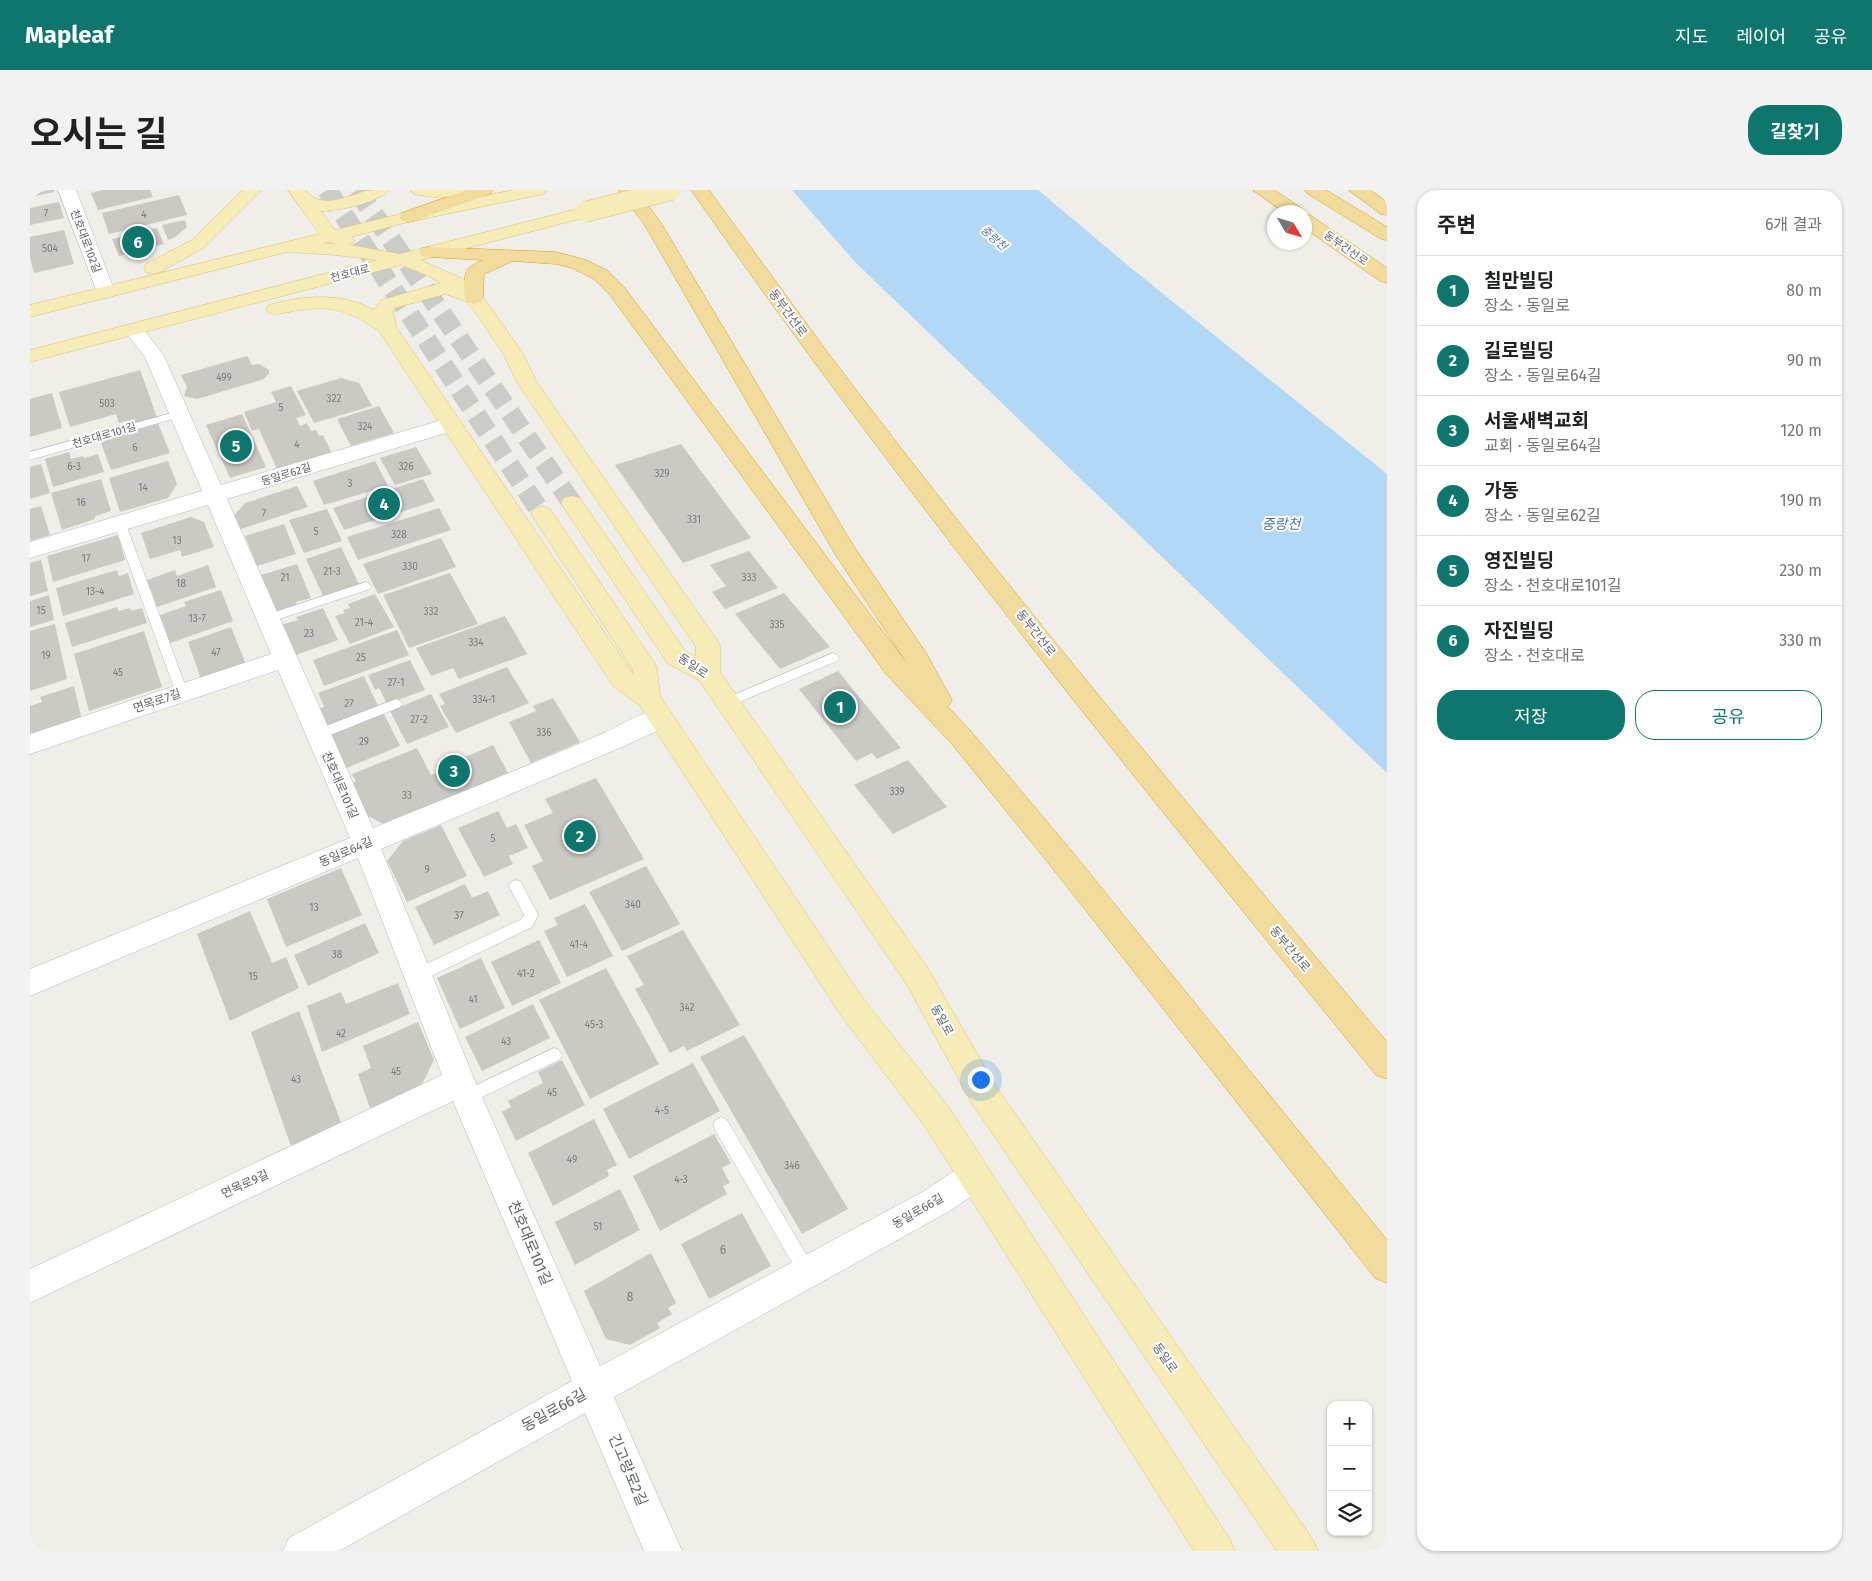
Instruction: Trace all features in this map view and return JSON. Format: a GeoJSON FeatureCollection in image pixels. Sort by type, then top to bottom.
{"type":"FeatureCollection","features":[{"type":"Feature","properties":{"kind":"highway"},"geometry":{"type":"LineString","coordinates":[[408,218],[484,190]]}},
{"type":"Feature","properties":{"kind":"highway"},"geometry":{"type":"LineString","coordinates":[[628,190],[657,231],[843,548],[917,659],[960,736]]}},
{"type":"Feature","properties":{"kind":"highway","name":"동부간선로"},"geometry":{"type":"LineString","coordinates":[[700,190],[819,354],[982,565],[1150,777],[1387,1065]]}},
{"type":"Feature","properties":{"kind":"highway"},"geometry":{"type":"LineString","coordinates":[[1262,190],[1284,205]]}},
{"type":"Feature","properties":{"kind":"highway"},"geometry":{"type":"LineString","coordinates":[[1314,190],[1387,235]]}},
{"type":"Feature","properties":{"kind":"highway"},"geometry":{"type":"LineString","coordinates":[[1358,190],[1387,210]]}},
{"type":"Feature","properties":{"kind":"highway","name":"동부간선로"},"geometry":{"type":"LineString","coordinates":[[1312,225],[1387,277]]}},
{"type":"Feature","properties":{"kind":"highway"},"geometry":{"type":"LineString","coordinates":[[428,252],[556,258],[578,264],[601,275],[617,292],[895,667],[960,736],[1066,865],[1387,1266]]}},
{"type":"Feature","properties":{"kind":"highway"},"geometry":{"type":"LineString","coordinates":[[474,298],[475,272],[500,259],[520,255]]}},
{"type":"Feature","properties":{"kind":"main road"},"geometry":{"type":"LineString","coordinates":[[106,292],[198,244],[253,190]]}},
{"type":"Feature","properties":{"kind":"main road"},"geometry":{"type":"LineString","coordinates":[[300,195],[315,205],[329,206],[373,194],[380,190]]}},
{"type":"Feature","properties":{"kind":"main road"},"geometry":{"type":"LineString","coordinates":[[420,190],[435,192],[461,190]]}},
{"type":"Feature","properties":{"kind":"main road"},"geometry":{"type":"LineString","coordinates":[[30,311],[408,218],[538,190]]}},
{"type":"Feature","properties":{"kind":"main road","name":"천호대로"},"geometry":{"type":"LineString","coordinates":[[30,356],[671,190]]}},
{"type":"Feature","properties":{"kind":"main road"},"geometry":{"type":"LineString","coordinates":[[300,195],[331,237],[358,244],[428,252]]}},
{"type":"Feature","properties":{"kind":"main road"},"geometry":{"type":"LineString","coordinates":[[287,248],[348,250],[402,259],[438,273],[474,298],[522,366],[526,381],[708,646],[708,673]]}},
{"type":"Feature","properties":{"kind":"main road"},"geometry":{"type":"LineString","coordinates":[[474,298],[446,288],[388,304],[383,309],[386,327],[622,679],[654,708],[852,1007],[937,1117],[1216,1551]]}},
{"type":"Feature","properties":{"kind":"main road"},"geometry":{"type":"LineString","coordinates":[[180,318],[263,312],[295,304],[332,303],[356,309],[386,327]]}},
{"type":"Feature","properties":{"kind":"main road","name":"동일로"},"geometry":{"type":"LineString","coordinates":[[572,503],[677,658],[708,673],[917,976],[984,1095],[1299,1551]]}},
{"type":"Feature","properties":{"kind":"main road"},"geometry":{"type":"LineString","coordinates":[[542,514],[645,669],[654,708]]}},
{"type":"Feature","properties":{"kind":"street","name":"천호대로102길"},"geometry":{"type":"LineString","coordinates":[[67,190],[106,292]]}},
{"type":"Feature","properties":{"kind":"street","name":"천호대로101길"},"geometry":{"type":"LineString","coordinates":[[134,330],[154,356],[366,844],[464,1089],[593,1389]]}},
{"type":"Feature","properties":{"kind":"street","name":"동일로62길"},"geometry":{"type":"LineString","coordinates":[[30,550],[452,424]]}},
{"type":"Feature","properties":{"kind":"street","name":"면목로7길"},"geometry":{"type":"LineString","coordinates":[[30,744],[284,658]]}},
{"type":"Feature","properties":{"kind":"street","name":"동일로64길"},"geometry":{"type":"LineString","coordinates":[[30,983],[366,844],[654,708]]}},
{"type":"Feature","properties":{"kind":"street","name":"면목로9길"},"geometry":{"type":"LineString","coordinates":[[30,1286],[464,1089]]}},
{"type":"Feature","properties":{"kind":"street","name":"동일로66길"},"geometry":{"type":"LineString","coordinates":[[302,1551],[937,1201],[974,1176]]}},
{"type":"Feature","properties":{"kind":"street","name":"긴고랑로2길"},"geometry":{"type":"LineString","coordinates":[[593,1389],[663,1551]]}},
{"type":"Feature","properties":{"kind":"lane","name":"천호대로101길"},"geometry":{"type":"LineString","coordinates":[[30,456],[179,414]]}},
{"type":"Feature","properties":{"kind":"lane"},"geometry":{"type":"LineString","coordinates":[[120,524],[182,693]]}},
{"type":"Feature","properties":{"kind":"lane"},"geometry":{"type":"LineString","coordinates":[[267,619],[366,586]]}},
{"type":"Feature","properties":{"kind":"lane"},"geometry":{"type":"LineString","coordinates":[[728,702],[833,658]]}},
{"type":"Feature","properties":{"kind":"lane"},"geometry":{"type":"LineString","coordinates":[[318,734],[396,704]]}},
{"type":"Feature","properties":{"kind":"lane"},"geometry":{"type":"LineString","coordinates":[[418,975],[527,923],[531,915],[516,886]]}},
{"type":"Feature","properties":{"kind":"lane"},"geometry":{"type":"LineString","coordinates":[[464,1089],[554,1055]]}},
{"type":"Feature","properties":{"kind":"lane"},"geometry":{"type":"LineString","coordinates":[[721,1125],[807,1272]]}},
{"type":"Feature","properties":{"kind":"water","name":"중랑천"},"geometry":{"type":"Polygon","coordinates":[[[792,190],[1038,190],[1131,268],[1387,474],[1387,773],[855,262],[792,190]]]}},
{"type":"Feature","properties":{"kind":"building"},"geometry":{"type":"Polygon","coordinates":[[[30,190],[54,190],[54,192],[30,197],[30,190]]]}},
{"type":"Feature","properties":{"kind":"building"},"geometry":{"type":"Polygon","coordinates":[[[102,190],[150,190],[153,197],[98,210],[91,193],[102,190]]]}},
{"type":"Feature","properties":{"kind":"building"},"geometry":{"type":"Polygon","coordinates":[[[179,195],[187,215],[109,234],[102,213],[179,195]]]}},
{"type":"Feature","properties":{"kind":"building"},"geometry":{"type":"Polygon","coordinates":[[[59,202],[64,218],[30,225],[30,208],[59,202]]]}},
{"type":"Feature","properties":{"kind":"building"},"geometry":{"type":"Polygon","coordinates":[[[185,220],[187,227],[174,238],[168,240],[162,225],[185,220]]]}},
{"type":"Feature","properties":{"kind":"building"},"geometry":{"type":"Polygon","coordinates":[[[157,228],[164,244],[119,256],[112,239],[157,228]]]}},
{"type":"Feature","properties":{"kind":"building"},"geometry":{"type":"Polygon","coordinates":[[[64,230],[74,264],[34,273],[30,258],[30,237],[64,230]]]}},
{"type":"Feature","properties":{"kind":"building"},"geometry":{"type":"Polygon","coordinates":[[[247,356],[252,365],[259,364],[269,370],[264,379],[197,399],[184,396],[187,387],[181,375],[247,356]]]}},
{"type":"Feature","properties":{"kind":"building"},"geometry":{"type":"Polygon","coordinates":[[[140,370],[157,417],[127,426],[126,421],[119,423],[116,414],[70,427],[59,392],[140,370]]]}},
{"type":"Feature","properties":{"kind":"building"},"geometry":{"type":"Polygon","coordinates":[[[341,378],[359,383],[372,406],[314,423],[297,391],[341,378]]]}},
{"type":"Feature","properties":{"kind":"building"},"geometry":{"type":"Polygon","coordinates":[[[291,386],[306,415],[296,418],[300,426],[307,423],[311,431],[316,430],[319,436],[323,435],[331,452],[277,469],[259,429],[252,431],[244,412],[276,402],[271,392],[291,386]]]}},
{"type":"Feature","properties":{"kind":"building"},"geometry":{"type":"Polygon","coordinates":[[[52,393],[62,428],[30,437],[30,399],[52,393]]]}},
{"type":"Feature","properties":{"kind":"building"},"geometry":{"type":"Polygon","coordinates":[[[379,406],[394,433],[351,446],[337,419],[379,406]]]}},
{"type":"Feature","properties":{"kind":"building"},"geometry":{"type":"Polygon","coordinates":[[[242,414],[266,467],[230,478],[206,425],[242,414]]]}},
{"type":"Feature","properties":{"kind":"building"},"geometry":{"type":"Polygon","coordinates":[[[158,423],[170,453],[111,470],[100,440],[158,423]]]}},
{"type":"Feature","properties":{"kind":"building"},"geometry":{"type":"Polygon","coordinates":[[[681,444],[751,538],[683,563],[615,465],[681,444]]]}},
{"type":"Feature","properties":{"kind":"building"},"geometry":{"type":"Polygon","coordinates":[[[416,447],[432,474],[395,485],[380,458],[416,447]]]}},
{"type":"Feature","properties":{"kind":"building"},"geometry":{"type":"Polygon","coordinates":[[[69,452],[71,459],[98,454],[104,472],[53,487],[45,459],[69,452]]]}},
{"type":"Feature","properties":{"kind":"building"},"geometry":{"type":"Polygon","coordinates":[[[168,461],[177,484],[168,498],[120,512],[109,478],[168,461]]]}},
{"type":"Feature","properties":{"kind":"building"},"geometry":{"type":"Polygon","coordinates":[[[375,461],[388,486],[324,505],[313,481],[375,461]]]}},
{"type":"Feature","properties":{"kind":"building"},"geometry":{"type":"Polygon","coordinates":[[[41,464],[50,493],[30,499],[30,467],[41,464]]]}},
{"type":"Feature","properties":{"kind":"building"},"geometry":{"type":"Polygon","coordinates":[[[101,479],[111,511],[95,516],[95,519],[62,530],[51,493],[101,479]]]}},
{"type":"Feature","properties":{"kind":"building"},"geometry":{"type":"Polygon","coordinates":[[[423,479],[435,501],[344,530],[333,508],[423,479]]]}},
{"type":"Feature","properties":{"kind":"building"},"geometry":{"type":"Polygon","coordinates":[[[297,486],[308,507],[238,530],[232,518],[245,503],[297,486]]]}},
{"type":"Feature","properties":{"kind":"building"},"geometry":{"type":"Polygon","coordinates":[[[41,506],[50,535],[30,541],[30,509],[41,506]]]}},
{"type":"Feature","properties":{"kind":"building"},"geometry":{"type":"Polygon","coordinates":[[[439,508],[451,530],[358,560],[347,537],[439,508]]]}},
{"type":"Feature","properties":{"kind":"building"},"geometry":{"type":"Polygon","coordinates":[[[327,509],[342,541],[304,553],[289,520],[327,509]]]}},
{"type":"Feature","properties":{"kind":"building"},"geometry":{"type":"Polygon","coordinates":[[[191,517],[204,522],[214,547],[182,557],[180,550],[150,559],[141,533],[191,517]]]}},
{"type":"Feature","properties":{"kind":"building"},"geometry":{"type":"Polygon","coordinates":[[[284,524],[296,554],[257,566],[245,536],[284,524]]]}},
{"type":"Feature","properties":{"kind":"building"},"geometry":{"type":"Polygon","coordinates":[[[118,535],[125,560],[53,582],[47,556],[118,535]]]}},
{"type":"Feature","properties":{"kind":"building"},"geometry":{"type":"Polygon","coordinates":[[[441,538],[456,567],[378,594],[363,564],[441,538]]]}},
{"type":"Feature","properties":{"kind":"building"},"geometry":{"type":"Polygon","coordinates":[[[341,547],[359,584],[323,596],[306,559],[341,547]]]}},
{"type":"Feature","properties":{"kind":"building"},"geometry":{"type":"Polygon","coordinates":[[[749,551],[778,588],[725,609],[712,592],[726,586],[710,565],[749,551]]]}},
{"type":"Feature","properties":{"kind":"building"},"geometry":{"type":"Polygon","coordinates":[[[41,560],[48,591],[30,596],[30,563],[41,560]]]}},
{"type":"Feature","properties":{"kind":"building"},"geometry":{"type":"Polygon","coordinates":[[[297,564],[311,598],[296,602],[297,605],[276,612],[261,575],[297,564]]]}},
{"type":"Feature","properties":{"kind":"building"},"geometry":{"type":"Polygon","coordinates":[[[208,565],[216,587],[157,607],[147,580],[175,570],[177,576],[208,565]]]}},
{"type":"Feature","properties":{"kind":"building"},"geometry":{"type":"Polygon","coordinates":[[[117,570],[119,576],[128,573],[134,594],[63,616],[56,588],[117,570]]]}},
{"type":"Feature","properties":{"kind":"building"},"geometry":{"type":"Polygon","coordinates":[[[450,573],[478,624],[409,648],[383,595],[450,573]]]}},
{"type":"Feature","properties":{"kind":"building"},"geometry":{"type":"Polygon","coordinates":[[[221,590],[233,621],[170,643],[160,615],[186,606],[184,602],[221,590]]]}},
{"type":"Feature","properties":{"kind":"building"},"geometry":{"type":"Polygon","coordinates":[[[784,593],[830,647],[780,669],[735,614],[784,593]]]}},
{"type":"Feature","properties":{"kind":"building"},"geometry":{"type":"Polygon","coordinates":[[[375,594],[394,627],[350,644],[335,616],[345,613],[343,610],[350,608],[348,604],[375,594]]]}},
{"type":"Feature","properties":{"kind":"building"},"geometry":{"type":"Polygon","coordinates":[[[49,595],[54,620],[30,627],[30,601],[49,595]]]}},
{"type":"Feature","properties":{"kind":"building"},"geometry":{"type":"Polygon","coordinates":[[[117,607],[119,611],[130,608],[131,611],[142,608],[147,623],[72,647],[65,623],[117,607]]]}},
{"type":"Feature","properties":{"kind":"building"},"geometry":{"type":"Polygon","coordinates":[[[323,608],[338,640],[293,656],[280,625],[298,620],[296,617],[323,608]]]}},
{"type":"Feature","properties":{"kind":"building"},"geometry":{"type":"Polygon","coordinates":[[[505,616],[527,654],[459,679],[453,668],[431,676],[416,648],[505,616]]]}},
{"type":"Feature","properties":{"kind":"building"},"geometry":{"type":"Polygon","coordinates":[[[55,624],[67,679],[30,691],[30,631],[55,624]]]}},
{"type":"Feature","properties":{"kind":"building"},"geometry":{"type":"Polygon","coordinates":[[[231,627],[245,662],[236,670],[202,682],[188,642],[231,627]]]}},
{"type":"Feature","properties":{"kind":"building"},"geometry":{"type":"Polygon","coordinates":[[[397,630],[409,655],[324,686],[313,660],[397,630]]]}},
{"type":"Feature","properties":{"kind":"building"},"geometry":{"type":"Polygon","coordinates":[[[144,631],[162,687],[89,711],[74,654],[144,631]]]}},
{"type":"Feature","properties":{"kind":"building"},"geometry":{"type":"Polygon","coordinates":[[[410,660],[425,690],[387,704],[379,688],[375,690],[368,675],[410,660]]]}},
{"type":"Feature","properties":{"kind":"building"},"geometry":{"type":"Polygon","coordinates":[[[507,667],[529,703],[456,733],[440,706],[445,704],[439,694],[507,667]]]}},
{"type":"Feature","properties":{"kind":"building"},"geometry":{"type":"Polygon","coordinates":[[[838,671],[901,748],[877,759],[872,753],[856,761],[799,689],[838,671]]]}},
{"type":"Feature","properties":{"kind":"building"},"geometry":{"type":"Polygon","coordinates":[[[364,676],[378,706],[325,726],[317,709],[324,707],[318,693],[364,676]]]}},
{"type":"Feature","properties":{"kind":"building"},"geometry":{"type":"Polygon","coordinates":[[[74,686],[82,720],[30,736],[30,706],[42,702],[40,697],[74,686]]]}},
{"type":"Feature","properties":{"kind":"building"},"geometry":{"type":"Polygon","coordinates":[[[431,694],[449,727],[407,744],[390,711],[431,694]]]}},
{"type":"Feature","properties":{"kind":"building"},"geometry":{"type":"Polygon","coordinates":[[[553,698],[580,742],[531,763],[509,722],[536,711],[533,706],[553,698]]]}},
{"type":"Feature","properties":{"kind":"building"},"geometry":{"type":"Polygon","coordinates":[[[384,714],[400,746],[344,769],[328,735],[384,714]]]}},
{"type":"Feature","properties":{"kind":"building"},"geometry":{"type":"Polygon","coordinates":[[[493,745],[508,773],[385,825],[368,816],[353,783],[356,781],[352,774],[417,748],[431,775],[464,761],[463,758],[493,745]]]}},
{"type":"Feature","properties":{"kind":"building"},"geometry":{"type":"Polygon","coordinates":[[[908,760],[947,807],[893,834],[854,785],[908,760]]]}},
{"type":"Feature","properties":{"kind":"building"},"geometry":{"type":"Polygon","coordinates":[[[596,778],[644,859],[550,900],[532,866],[543,861],[524,825],[553,813],[545,799],[596,778]]]}},
{"type":"Feature","properties":{"kind":"building"},"geometry":{"type":"Polygon","coordinates":[[[498,811],[507,828],[516,824],[528,848],[509,856],[513,864],[484,877],[458,828],[498,811]]]}},
{"type":"Feature","properties":{"kind":"building"},"geometry":{"type":"Polygon","coordinates":[[[441,825],[467,876],[407,902],[387,861],[403,841],[441,825]]]}},
{"type":"Feature","properties":{"kind":"building"},"geometry":{"type":"Polygon","coordinates":[[[646,866],[680,924],[622,951],[589,892],[646,866]]]}},
{"type":"Feature","properties":{"kind":"building"},"geometry":{"type":"Polygon","coordinates":[[[341,868],[362,915],[286,947],[267,899],[341,868]]]}},
{"type":"Feature","properties":{"kind":"building"},"geometry":{"type":"Polygon","coordinates":[[[465,884],[472,898],[488,891],[500,915],[434,945],[415,907],[465,884]]]}},
{"type":"Feature","properties":{"kind":"building"},"geometry":{"type":"Polygon","coordinates":[[[585,904],[613,956],[567,977],[544,931],[558,925],[554,918],[585,904]]]}},
{"type":"Feature","properties":{"kind":"building"},"geometry":{"type":"Polygon","coordinates":[[[250,911],[272,963],[286,957],[299,988],[230,1021],[197,934],[250,911]]]}},
{"type":"Feature","properties":{"kind":"building"},"geometry":{"type":"Polygon","coordinates":[[[365,923],[379,953],[308,986],[294,955],[365,923]]]}},
{"type":"Feature","properties":{"kind":"building"},"geometry":{"type":"Polygon","coordinates":[[[683,930],[740,1025],[687,1051],[684,1046],[670,1053],[635,989],[644,985],[627,956],[683,930]]]}},
{"type":"Feature","properties":{"kind":"building"},"geometry":{"type":"Polygon","coordinates":[[[539,940],[561,983],[512,1006],[491,962],[539,940]]]}},
{"type":"Feature","properties":{"kind":"building"},"geometry":{"type":"Polygon","coordinates":[[[481,958],[505,1008],[460,1029],[437,978],[481,958]]]}},
{"type":"Feature","properties":{"kind":"building"},"geometry":{"type":"Polygon","coordinates":[[[606,968],[659,1064],[590,1099],[539,1000],[606,968]]]}},
{"type":"Feature","properties":{"kind":"building"},"geometry":{"type":"Polygon","coordinates":[[[398,983],[410,1014],[322,1052],[307,1006],[341,992],[346,1004],[398,983]]]}},
{"type":"Feature","properties":{"kind":"building"},"geometry":{"type":"Polygon","coordinates":[[[533,1004],[550,1038],[482,1071],[465,1037],[533,1004]]]}},
{"type":"Feature","properties":{"kind":"building"},"geometry":{"type":"Polygon","coordinates":[[[299,1011],[342,1125],[292,1149],[251,1032],[299,1011]]]}},
{"type":"Feature","properties":{"kind":"building"},"geometry":{"type":"Polygon","coordinates":[[[418,1022],[434,1060],[417,1094],[372,1114],[358,1074],[371,1068],[363,1046],[418,1022]]]}},
{"type":"Feature","properties":{"kind":"building"},"geometry":{"type":"Polygon","coordinates":[[[744,1035],[848,1209],[802,1234],[700,1057],[744,1035]]]}},
{"type":"Feature","properties":{"kind":"building"},"geometry":{"type":"Polygon","coordinates":[[[562,1060],[585,1105],[516,1141],[502,1112],[511,1107],[508,1101],[543,1083],[538,1072],[562,1060]]]}},
{"type":"Feature","properties":{"kind":"building"},"geometry":{"type":"Polygon","coordinates":[[[693,1063],[720,1111],[629,1159],[603,1109],[693,1063]]]}},
{"type":"Feature","properties":{"kind":"building"},"geometry":{"type":"Polygon","coordinates":[[[594,1119],[617,1165],[607,1170],[609,1176],[553,1206],[528,1153],[594,1119]]]}},
{"type":"Feature","properties":{"kind":"building"},"geometry":{"type":"Polygon","coordinates":[[[714,1134],[731,1163],[722,1168],[730,1183],[723,1186],[727,1194],[660,1231],[633,1176],[714,1134]]]}},
{"type":"Feature","properties":{"kind":"building"},"geometry":{"type":"Polygon","coordinates":[[[620,1189],[640,1230],[575,1265],[555,1222],[620,1189]]]}},
{"type":"Feature","properties":{"kind":"building"},"geometry":{"type":"Polygon","coordinates":[[[742,1213],[771,1266],[709,1299],[681,1244],[742,1213]]]}},
{"type":"Feature","properties":{"kind":"building"},"geometry":{"type":"Polygon","coordinates":[[[651,1253],[676,1303],[668,1308],[672,1314],[657,1323],[660,1328],[630,1345],[606,1339],[584,1291],[651,1253]]]}},
{"type":"Feature","properties":{"kind":"tunnel"},"geometry":{"type":"LineString","coordinates":[[327,190],[542,514]]}},
{"type":"Feature","properties":{"kind":"tunnel"},"geometry":{"type":"LineString","coordinates":[[357,190],[572,503]]}},
{"type":"Feature","properties":{"kind":"place","name":"자진빌딩"},"geometry":{"type":"Point","coordinates":[138,242]}},
{"type":"Feature","properties":{"kind":"place","name":"영진빌딩"},"geometry":{"type":"Point","coordinates":[236,446]}},
{"type":"Feature","properties":{"kind":"place","name":"가동"},"geometry":{"type":"Point","coordinates":[384,504]}},
{"type":"Feature","properties":{"kind":"place","name":"칠만빌딩"},"geometry":{"type":"Point","coordinates":[840,707]}},
{"type":"Feature","properties":{"kind":"place","name":"서울새벽교회"},"geometry":{"type":"Point","coordinates":[454,771]}},
{"type":"Feature","properties":{"kind":"place","name":"길로빌딩"},"geometry":{"type":"Point","coordinates":[580,836]}}]}
